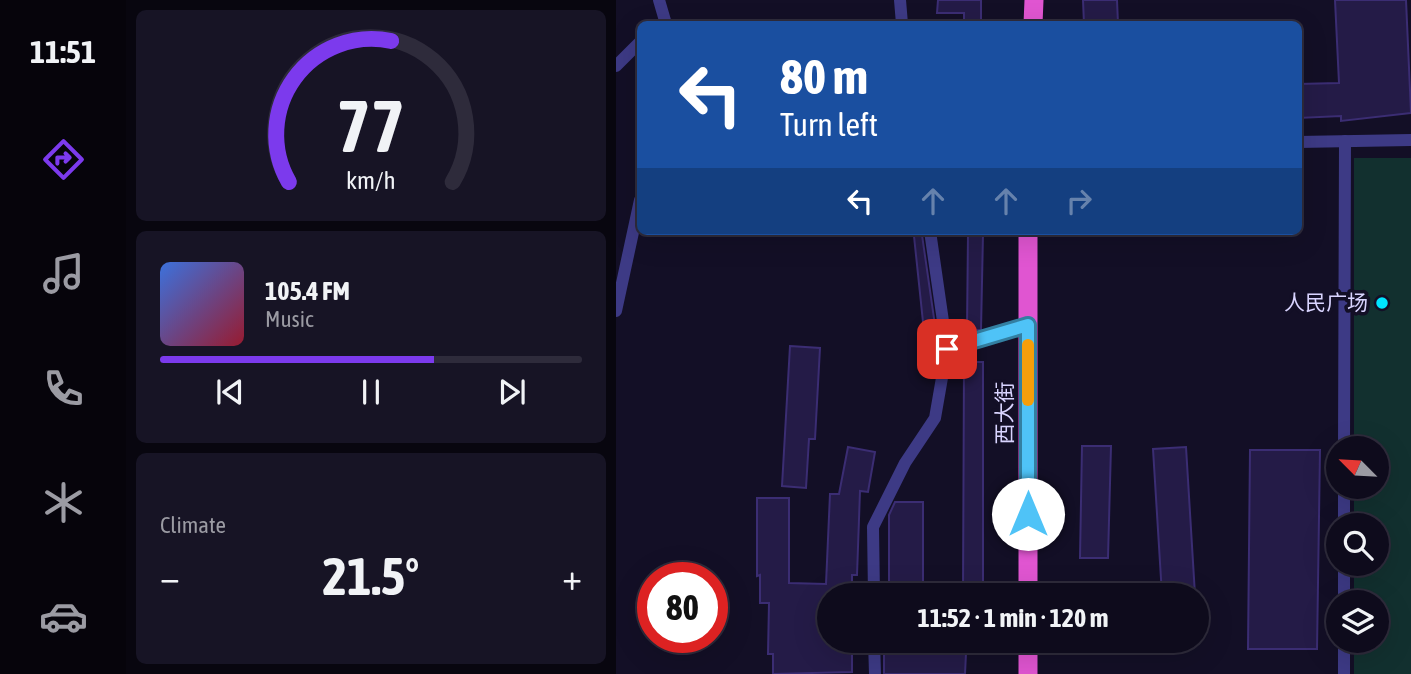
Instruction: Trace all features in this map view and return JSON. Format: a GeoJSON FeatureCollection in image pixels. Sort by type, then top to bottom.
{"type":"FeatureCollection","features":[{"type":"Feature","properties":{"kind":"highway"},"geometry":{"type":"LineString","coordinates":[[1033,21],[1034,0]]}},
{"type":"Feature","properties":{"kind":"highway","name":"西大街"},"geometry":{"type":"LineString","coordinates":[[1028,235],[1028,583]]}},
{"type":"Feature","properties":{"kind":"highway"},"geometry":{"type":"LineString","coordinates":[[1028,653],[1028,674]]}},
{"type":"Feature","properties":{"kind":"street"},"geometry":{"type":"LineString","coordinates":[[659,0],[665,21]]}},
{"type":"Feature","properties":{"kind":"street"},"geometry":{"type":"LineString","coordinates":[[900,0],[902,21]]}},
{"type":"Feature","properties":{"kind":"street"},"geometry":{"type":"LineString","coordinates":[[616,66],[637,45]]}},
{"type":"Feature","properties":{"kind":"street"},"geometry":{"type":"LineString","coordinates":[[1302,142],[1411,140]]}},
{"type":"Feature","properties":{"kind":"street"},"geometry":{"type":"LineString","coordinates":[[1344,436],[1345,141]]}},
{"type":"Feature","properties":{"kind":"street"},"geometry":{"type":"LineString","coordinates":[[616,311],[637,214]]}},
{"type":"Feature","properties":{"kind":"street"},"geometry":{"type":"LineString","coordinates":[[874,583],[873,527],[905,463],[935,418],[947,349],[931,235]]}},
{"type":"Feature","properties":{"kind":"street"},"geometry":{"type":"LineString","coordinates":[[947,349],[1028,325]]}},
{"type":"Feature","properties":{"kind":"street"},"geometry":{"type":"LineString","coordinates":[[874,653],[875,674]]}},
{"type":"Feature","properties":{"kind":"street"},"geometry":{"type":"LineString","coordinates":[[1344,653],[1344,674]]}},
{"type":"Feature","properties":{"kind":"green space","name":"人民广场"},"geometry":{"type":"Polygon","coordinates":[[[1354,158],[1411,158],[1411,674],[1354,674],[1354,653],[1389,653],[1389,590],[1354,590],[1354,576],[1389,576],[1389,513],[1354,513],[1354,499],[1390,499],[1390,436],[1354,436],[1354,158]]]}},
{"type":"Feature","properties":{"kind":"building"},"geometry":{"type":"Polygon","coordinates":[[[938,0],[981,0],[981,21],[964,21],[964,13],[937,13],[938,0]]]}},
{"type":"Feature","properties":{"kind":"building"},"geometry":{"type":"Polygon","coordinates":[[[1083,0],[1117,0],[1118,21],[1084,21],[1083,0]]]}},
{"type":"Feature","properties":{"kind":"building"},"geometry":{"type":"Polygon","coordinates":[[[1335,0],[1406,0],[1411,113],[1341,121],[1341,116],[1302,118],[1302,84],[1339,83],[1335,0]]]}},
{"type":"Feature","properties":{"kind":"building"},"geometry":{"type":"Polygon","coordinates":[[[922,235],[937,339],[925,341],[914,236],[922,235]]]}},
{"type":"Feature","properties":{"kind":"building"},"geometry":{"type":"Polygon","coordinates":[[[968,235],[983,235],[981,330],[967,330],[968,235]]]}},
{"type":"Feature","properties":{"kind":"building"},"geometry":{"type":"Polygon","coordinates":[[[790,346],[820,348],[815,439],[809,439],[806,488],[782,486],[790,346]]]}},
{"type":"Feature","properties":{"kind":"building"},"geometry":{"type":"Polygon","coordinates":[[[964,362],[983,362],[983,583],[963,583],[964,362]]]}},
{"type":"Feature","properties":{"kind":"building"},"geometry":{"type":"Polygon","coordinates":[[[1082,446],[1111,446],[1108,558],[1080,558],[1082,446]]]}},
{"type":"Feature","properties":{"kind":"building"},"geometry":{"type":"Polygon","coordinates":[[[848,447],[875,452],[868,492],[860,491],[857,575],[852,575],[852,583],[826,583],[830,494],[839,494],[848,447]]]}},
{"type":"Feature","properties":{"kind":"building"},"geometry":{"type":"Polygon","coordinates":[[[1186,447],[1194,583],[1161,583],[1153,449],[1186,447]]]}},
{"type":"Feature","properties":{"kind":"building"},"geometry":{"type":"Polygon","coordinates":[[[1250,450],[1320,450],[1317,649],[1248,649],[1250,450]]]}},
{"type":"Feature","properties":{"kind":"building"},"geometry":{"type":"Polygon","coordinates":[[[757,498],[789,498],[789,583],[817,584],[817,653],[852,653],[852,672],[773,674],[773,654],[768,654],[769,603],[760,603],[760,575],[757,576],[757,498]]]}},
{"type":"Feature","properties":{"kind":"building"},"geometry":{"type":"Polygon","coordinates":[[[895,502],[923,502],[923,583],[889,583],[889,515],[895,502]]]}},
{"type":"Feature","properties":{"kind":"building"},"geometry":{"type":"Polygon","coordinates":[[[884,653],[966,653],[965,674],[884,674],[884,653]]]}},
{"type":"Feature","properties":{"kind":"slow traffic"},"geometry":{"type":"LineString","coordinates":[[1028,345],[1028,400]]}},
{"type":"Feature","properties":{"kind":"place","name":"人民广场"},"geometry":{"type":"Point","coordinates":[1382,303]}},
{"type":"Feature","properties":{"kind":"route"},"geometry":{"type":"LineString","coordinates":[[947,349],[1028,325],[1028,514]]}}]}
